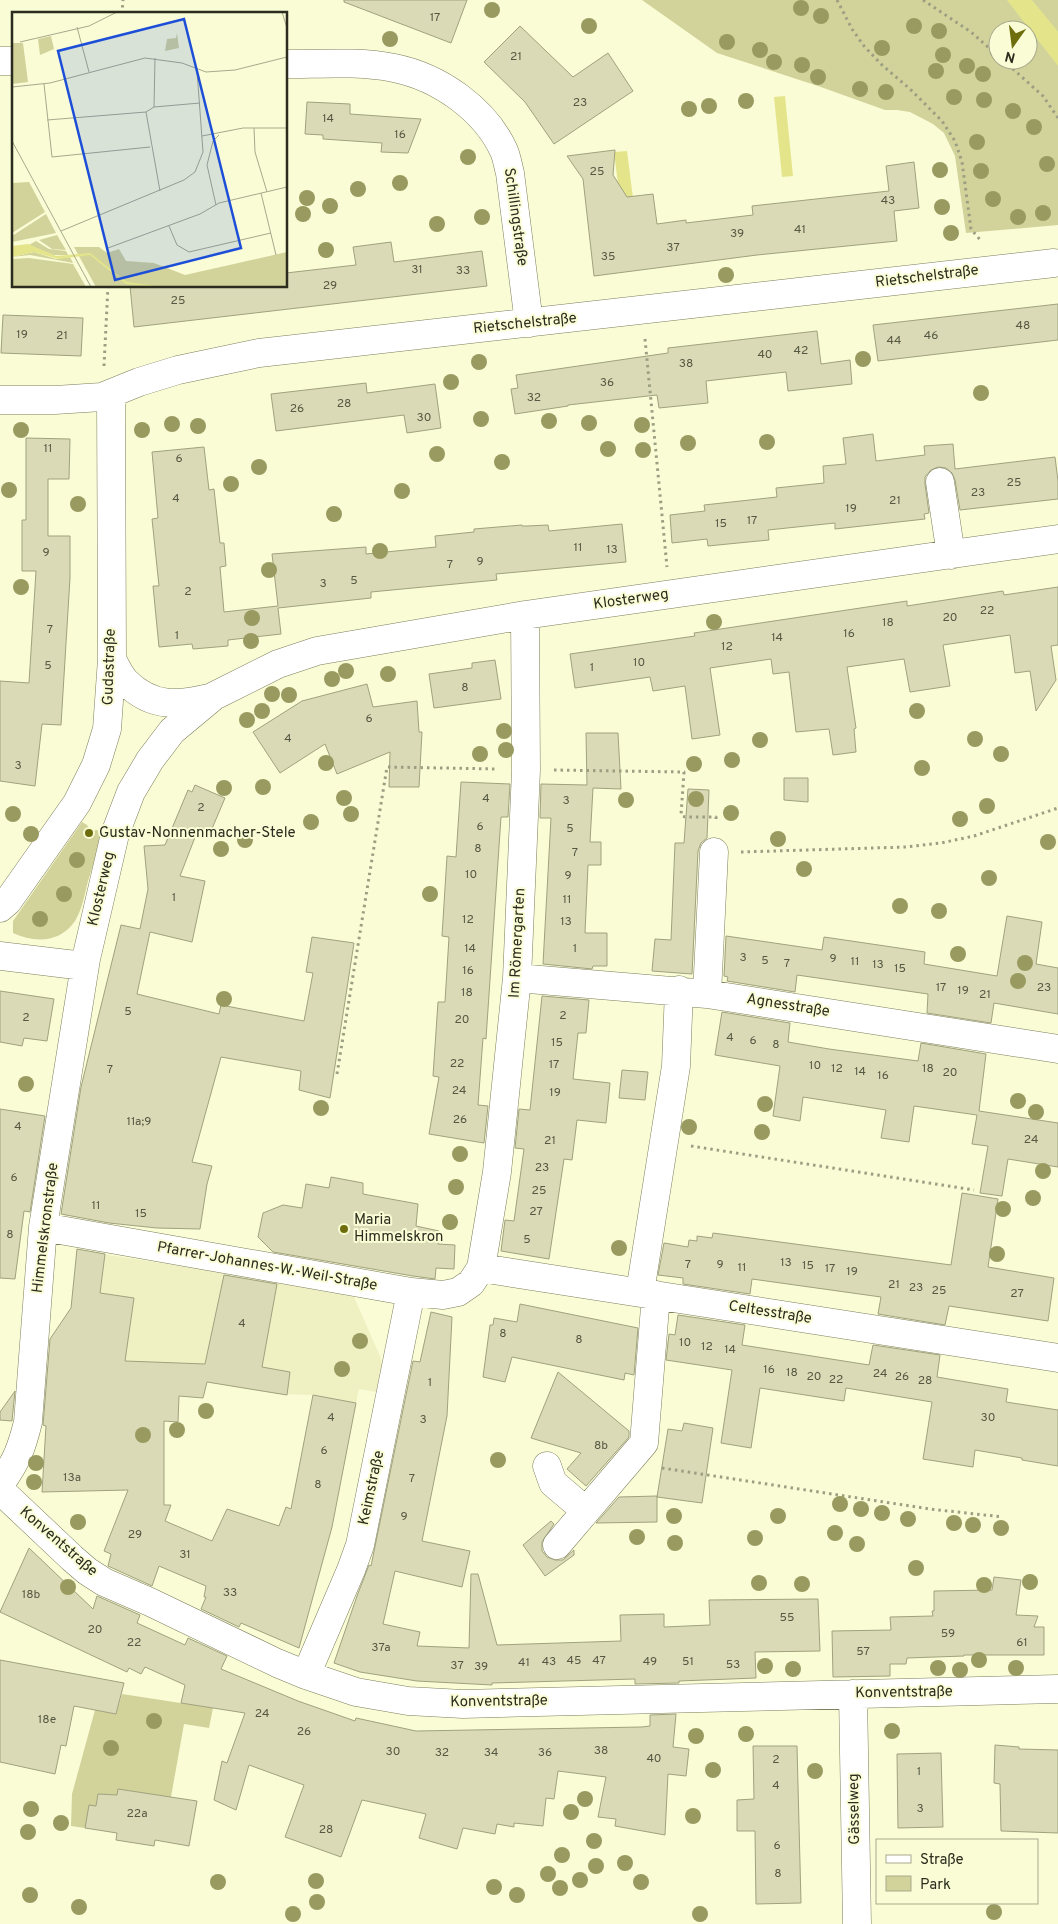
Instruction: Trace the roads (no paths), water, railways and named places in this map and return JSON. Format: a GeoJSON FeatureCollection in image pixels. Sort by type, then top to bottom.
{"type":"FeatureCollection","features":[{"type":"Feature","properties":{"kind":"street","name":"Schillingstraße"},"geometry":{"type":"LineString","coordinates":[[288,64],[369,65],[394,68],[422,76],[448,90],[471,107],[489,128],[504,151],[510,173],[529,323]]}},
{"type":"Feature","properties":{"kind":"street","name":"Rietschelstraße"},"geometry":{"type":"LineString","coordinates":[[0,400],[106,395],[178,370],[259,353],[1054,263]]}},
{"type":"Feature","properties":{"kind":"street","name":"Gudastraße"},"geometry":{"type":"LineString","coordinates":[[0,908],[8,900],[77,803],[96,765],[107,729],[112,659],[106,395]]}},
{"type":"Feature","properties":{"kind":"street"},"geometry":{"type":"LineString","coordinates":[[940,482],[951,555]]}},
{"type":"Feature","properties":{"kind":"street","name":"Klosterweg"},"geometry":{"type":"LineString","coordinates":[[112,659],[125,682],[141,694],[160,702],[183,704],[214,696],[278,664],[317,652],[525,615],[1058,539]]}},
{"type":"Feature","properties":{"kind":"street","name":"Im Römergarten"},"geometry":{"type":"LineString","coordinates":[[481,1268],[497,1172],[517,978],[526,770],[525,615]]}},
{"type":"Feature","properties":{"kind":"street","name":"Klosterweg"},"geometry":{"type":"LineString","coordinates":[[84,966],[115,834],[131,792],[150,760],[172,732],[214,696]]}},
{"type":"Feature","properties":{"kind":"street"},"geometry":{"type":"LineString","coordinates":[[708,994],[714,852]]}},
{"type":"Feature","properties":{"kind":"street"},"geometry":{"type":"LineString","coordinates":[[0,956],[84,966]]}},
{"type":"Feature","properties":{"kind":"street","name":"Himmelskronstraße"},"geometry":{"type":"LineString","coordinates":[[0,1484],[16,1461],[22,1447],[28,1422],[43,1227],[84,966]]}},
{"type":"Feature","properties":{"kind":"street","name":"Agnesstraße"},"geometry":{"type":"LineString","coordinates":[[517,978],[679,990],[1058,1049]]}},
{"type":"Feature","properties":{"kind":"street"},"geometry":{"type":"LineString","coordinates":[[557,1545],[644,1443],[648,1294],[664,1142],[676,1066],[679,990]]}},
{"type":"Feature","properties":{"kind":"street","name":"Pfarrer-Johannes-W.-Weil-Straße"},"geometry":{"type":"LineString","coordinates":[[43,1227],[411,1292],[442,1295],[458,1292],[471,1283],[481,1268]]}},
{"type":"Feature","properties":{"kind":"street","name":"Celtesstraße"},"geometry":{"type":"LineString","coordinates":[[481,1268],[1058,1358]]}},
{"type":"Feature","properties":{"kind":"street","name":"Keimstraße"},"geometry":{"type":"LineString","coordinates":[[306,1676],[360,1545],[411,1292]]}},
{"type":"Feature","properties":{"kind":"street"},"geometry":{"type":"LineString","coordinates":[[547,1466],[553,1483],[586,1511]]}},
{"type":"Feature","properties":{"kind":"street","name":"Konventstraße"},"geometry":{"type":"LineString","coordinates":[[0,1490],[72,1558],[98,1578],[306,1676],[356,1692],[382,1697],[463,1704],[1058,1690]]}},
{"type":"Feature","properties":{"kind":"street","name":"Gässelweg"},"geometry":{"type":"LineString","coordinates":[[854,1694],[857,1924]]}},
{"type":"Feature","properties":{"kind":"place","name":"Gustav-Nonnenmacher-Stele"},"geometry":{"type":"Point","coordinates":[89,833]}},
{"type":"Feature","properties":{"kind":"place","name":"Maria Himmelskron"},"geometry":{"type":"Point","coordinates":[344,1229]}}]}
